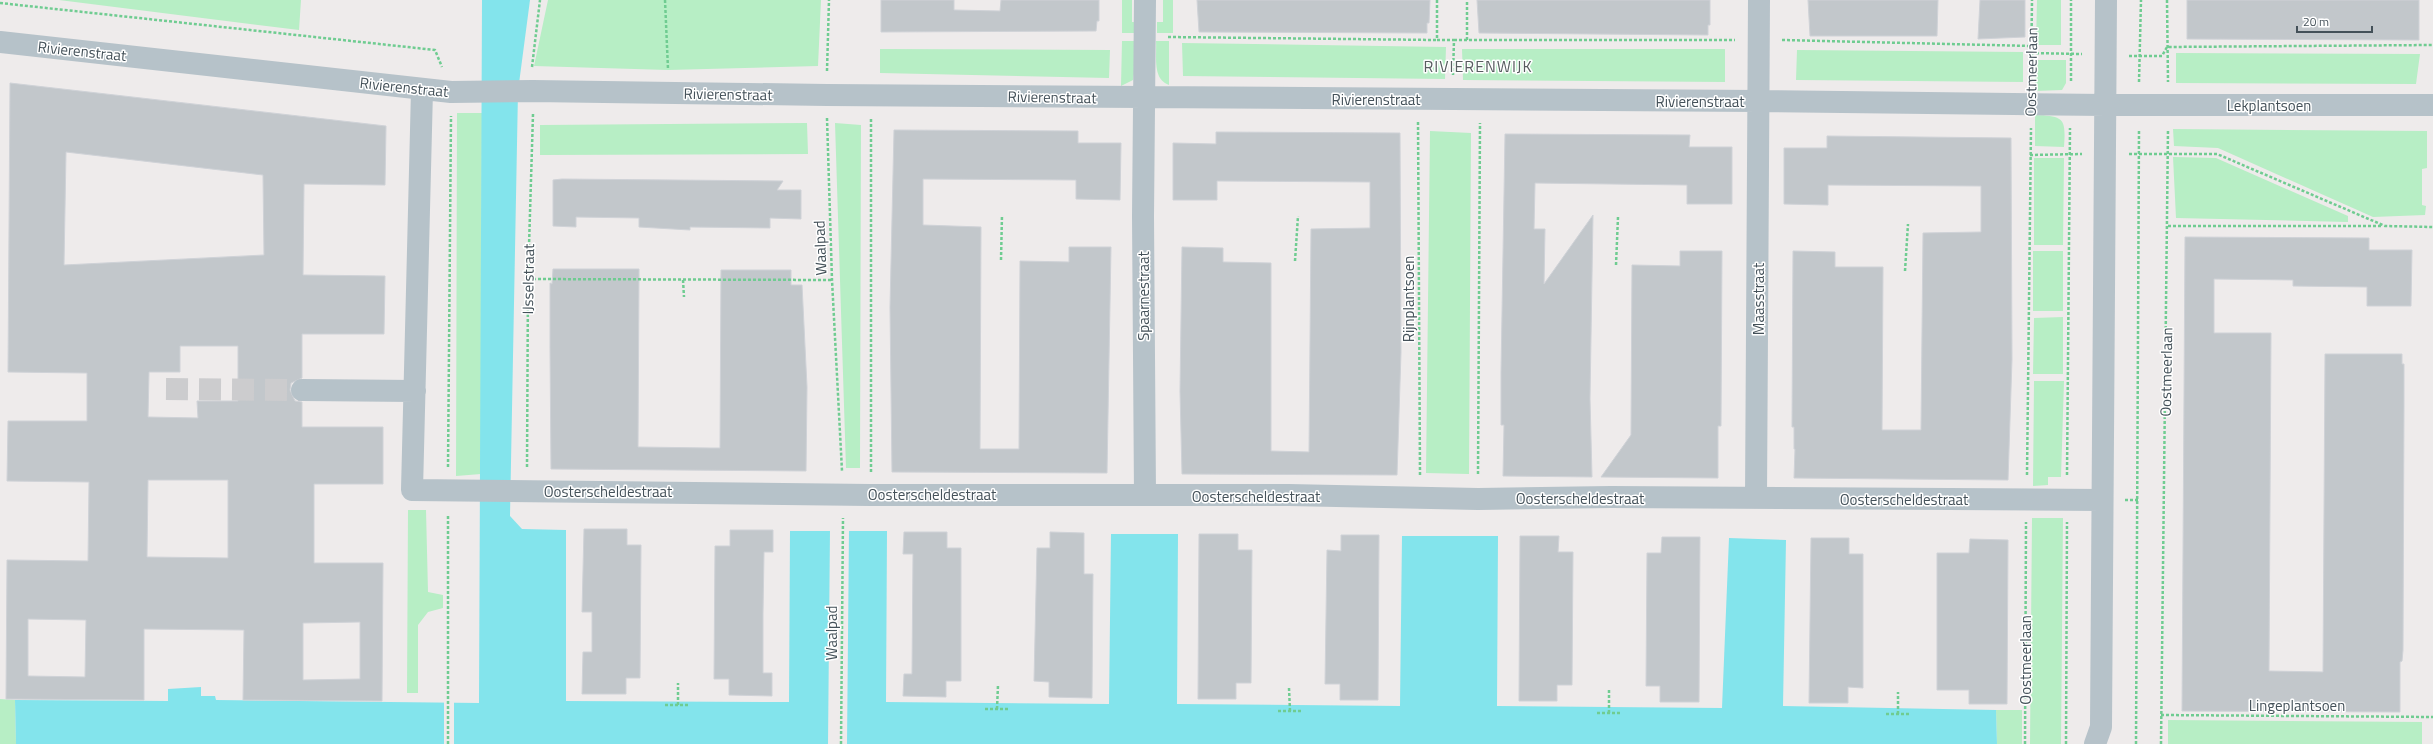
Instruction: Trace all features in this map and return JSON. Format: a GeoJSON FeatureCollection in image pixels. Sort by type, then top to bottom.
{"type":"FeatureCollection","features":[{"type":"Feature","properties":{"kind":"street","name":"Spaarnestraat"},"geometry":{"type":"LineString","coordinates":[[1145,0],[1143,216],[1145,495]]}},
{"type":"Feature","properties":{"kind":"street","name":"Maasstraat"},"geometry":{"type":"LineString","coordinates":[[1756,498],[1759,0]]}},
{"type":"Feature","properties":{"kind":"street"},"geometry":{"type":"LineString","coordinates":[[2101,738],[2101,500],[2106,0]]}},
{"type":"Feature","properties":{"kind":"street","name":"Rivierenstraat"},"geometry":{"type":"LineString","coordinates":[[0,42],[422,90],[451,92],[526,91],[1145,98],[1758,101],[2106,105]]}},
{"type":"Feature","properties":{"kind":"street"},"geometry":{"type":"LineString","coordinates":[[302,390],[415,391],[422,90]]}},
{"type":"Feature","properties":{"kind":"street","name":"Lekplantsoen"},"geometry":{"type":"LineString","coordinates":[[2106,105],[2433,105]]}},
{"type":"Feature","properties":{"kind":"street","name":"Oosterscheldestraat"},"geometry":{"type":"LineString","coordinates":[[415,391],[412,490],[1478,499],[1756,498],[2101,500]]}},
{"type":"Feature","properties":{"kind":"path","name":"IJsselstraat"},"geometry":{"type":"LineString","coordinates":[[527,490],[528,279],[526,91],[531,68],[540,0]]}},
{"type":"Feature","properties":{"kind":"path"},"geometry":{"type":"LineString","coordinates":[[665,0],[668,70]]}},
{"type":"Feature","properties":{"kind":"path","name":"Waalpad"},"geometry":{"type":"LineString","coordinates":[[829,0],[827,95],[832,280],[843,494]]}},
{"type":"Feature","properties":{"kind":"path"},"geometry":{"type":"LineString","coordinates":[[1437,0],[1437,40]]}},
{"type":"Feature","properties":{"kind":"path"},"geometry":{"type":"LineString","coordinates":[[1467,0],[1467,40]]}},
{"type":"Feature","properties":{"kind":"path","name":"Oostmeerlaan"},"geometry":{"type":"LineString","coordinates":[[2025,744],[2026,499],[2032,0]]}},
{"type":"Feature","properties":{"kind":"path"},"geometry":{"type":"LineString","coordinates":[[2066,744],[2071,0]]}},
{"type":"Feature","properties":{"kind":"path","name":"Oostmeerlaan"},"geometry":{"type":"LineString","coordinates":[[2136,744],[2139,105],[2141,0]]}},
{"type":"Feature","properties":{"kind":"path","name":"Oostmeerlaan"},"geometry":{"type":"LineString","coordinates":[[2161,744],[2169,104],[2167,0]]}},
{"type":"Feature","properties":{"kind":"path"},"geometry":{"type":"LineString","coordinates":[[0,3],[435,50],[451,92],[455,490],[448,744]]}},
{"type":"Feature","properties":{"kind":"path"},"geometry":{"type":"LineString","coordinates":[[1145,37],[1454,40],[1453,99]]}},
{"type":"Feature","properties":{"kind":"path"},"geometry":{"type":"LineString","coordinates":[[2031,53],[2106,56],[2162,56],[2167,47],[2433,45]]}},
{"type":"Feature","properties":{"kind":"path"},"geometry":{"type":"LineString","coordinates":[[870,495],[872,95]]}},
{"type":"Feature","properties":{"kind":"path","name":"Rijnplantsoen"},"geometry":{"type":"LineString","coordinates":[[1418,99],[1420,498]]}},
{"type":"Feature","properties":{"kind":"path"},"geometry":{"type":"LineString","coordinates":[[1478,499],[1480,100]]}},
{"type":"Feature","properties":{"kind":"path"},"geometry":{"type":"LineString","coordinates":[[2030,155],[2168,153],[2217,154],[2385,226]]}},
{"type":"Feature","properties":{"kind":"path"},"geometry":{"type":"LineString","coordinates":[[1001,260],[1002,215]]}},
{"type":"Feature","properties":{"kind":"path"},"geometry":{"type":"LineString","coordinates":[[1295,261],[1298,216]]}},
{"type":"Feature","properties":{"kind":"path"},"geometry":{"type":"LineString","coordinates":[[1616,265],[1618,217]]}},
{"type":"Feature","properties":{"kind":"path"},"geometry":{"type":"LineString","coordinates":[[1904,271],[1908,224]]}},
{"type":"Feature","properties":{"kind":"path"},"geometry":{"type":"LineString","coordinates":[[2168,226],[2433,227]]}},
{"type":"Feature","properties":{"kind":"path"},"geometry":{"type":"LineString","coordinates":[[528,279],[832,280]]}},
{"type":"Feature","properties":{"kind":"path"},"geometry":{"type":"LineString","coordinates":[[683,280],[684,296]]}},
{"type":"Feature","properties":{"kind":"path","name":"Waalpad"},"geometry":{"type":"LineString","coordinates":[[841,744],[842,523]]}},
{"type":"Feature","properties":{"kind":"path"},"geometry":{"type":"LineString","coordinates":[[678,683],[678,703]]}},
{"type":"Feature","properties":{"kind":"path"},"geometry":{"type":"LineString","coordinates":[[997,709],[998,685]]}},
{"type":"Feature","properties":{"kind":"path"},"geometry":{"type":"LineString","coordinates":[[1289,688],[1290,711]]}},
{"type":"Feature","properties":{"kind":"path"},"geometry":{"type":"LineString","coordinates":[[1609,690],[1609,713]]}},
{"type":"Feature","properties":{"kind":"path"},"geometry":{"type":"LineString","coordinates":[[1898,692],[1898,714]]}},
{"type":"Feature","properties":{"kind":"path"},"geometry":{"type":"LineString","coordinates":[[665,705],[678,703],[690,705]]}},
{"type":"Feature","properties":{"kind":"path"},"geometry":{"type":"LineString","coordinates":[[985,709],[1010,709]]}},
{"type":"Feature","properties":{"kind":"path"},"geometry":{"type":"LineString","coordinates":[[1278,711],[1302,711]]}},
{"type":"Feature","properties":{"kind":"path"},"geometry":{"type":"LineString","coordinates":[[1597,713],[1621,713]]}},
{"type":"Feature","properties":{"kind":"path"},"geometry":{"type":"LineString","coordinates":[[1886,714],[1910,714]]}},
{"type":"Feature","properties":{"kind":"path","name":"Lingeplantsoen"},"geometry":{"type":"LineString","coordinates":[[2161,715],[2433,717]]}},
{"type":"Feature","properties":{"kind":"green space"},"geometry":{"type":"Polygon","coordinates":[[[59,0],[301,0],[299,30],[59,0]]]}},
{"type":"Feature","properties":{"kind":"green space"},"geometry":{"type":"Polygon","coordinates":[[[548,0],[821,0],[818,66],[668,70],[534,66],[548,0]]]}},
{"type":"Feature","properties":{"kind":"green space"},"geometry":{"type":"Polygon","coordinates":[[[1122,0],[1132,0],[1132,22],[1139,22],[1139,33],[1122,33],[1122,0]]]}},
{"type":"Feature","properties":{"kind":"green space"},"geometry":{"type":"Polygon","coordinates":[[[1163,0],[1173,0],[1173,33],[1157,33],[1157,22],[1163,22],[1163,0]]]}},
{"type":"Feature","properties":{"kind":"green space"},"geometry":{"type":"Polygon","coordinates":[[[2037,0],[2061,0],[2061,45],[2036,45],[2037,0]]]}},
{"type":"Feature","properties":{"kind":"green space"},"geometry":{"type":"Polygon","coordinates":[[[1122,41],[1139,41],[1133,80],[1121,86],[1122,41]]]}},
{"type":"Feature","properties":{"kind":"green space"},"geometry":{"type":"Polygon","coordinates":[[[1156,41],[1169,41],[1169,85],[1160,78],[1156,66],[1156,41]]]}},
{"type":"Feature","properties":{"kind":"green space"},"geometry":{"type":"Polygon","coordinates":[[[1182,43],[1446,47],[1445,79],[1183,76],[1182,43]]]}},
{"type":"Feature","properties":{"kind":"green space"},"geometry":{"type":"Polygon","coordinates":[[[880,49],[1110,50],[1109,78],[880,73],[880,49]]]}},
{"type":"Feature","properties":{"kind":"green space"},"geometry":{"type":"Polygon","coordinates":[[[1462,49],[1725,49],[1725,82],[1463,80],[1462,49]]]}},
{"type":"Feature","properties":{"kind":"green space"},"geometry":{"type":"Polygon","coordinates":[[[1797,50],[2023,52],[2023,82],[1796,80],[1797,50]]]}},
{"type":"Feature","properties":{"kind":"green space"},"geometry":{"type":"Polygon","coordinates":[[[2176,53],[2420,54],[2416,84],[2176,83],[2176,53]]]}},
{"type":"Feature","properties":{"kind":"green space"},"geometry":{"type":"Polygon","coordinates":[[[2035,60],[2066,60],[2066,83],[2062,90],[2035,91],[2035,60]]]}},
{"type":"Feature","properties":{"kind":"green space"},"geometry":{"type":"Polygon","coordinates":[[[457,113],[482,113],[481,474],[456,476],[457,113]]]}},
{"type":"Feature","properties":{"kind":"green space"},"geometry":{"type":"Polygon","coordinates":[[[2035,115],[2052,116],[2061,120],[2064,130],[2064,147],[2035,146],[2035,115]]]}},
{"type":"Feature","properties":{"kind":"green space"},"geometry":{"type":"Polygon","coordinates":[[[807,123],[808,154],[540,155],[540,125],[807,123]]]}},
{"type":"Feature","properties":{"kind":"green space"},"geometry":{"type":"Polygon","coordinates":[[[835,123],[861,125],[860,468],[846,468],[835,123]]]}},
{"type":"Feature","properties":{"kind":"green space"},"geometry":{"type":"Polygon","coordinates":[[[2173,129],[2427,131],[2427,168],[2422,169],[2422,205],[2426,206],[2425,215],[2373,217],[2218,148],[2174,146],[2173,129]]]}},
{"type":"Feature","properties":{"kind":"green space"},"geometry":{"type":"Polygon","coordinates":[[[1430,131],[1471,133],[1469,474],[1426,473],[1430,131]]]}},
{"type":"Feature","properties":{"kind":"green space"},"geometry":{"type":"Polygon","coordinates":[[[2173,157],[2216,158],[2348,216],[2348,222],[2176,218],[2173,157]]]}},
{"type":"Feature","properties":{"kind":"green space"},"geometry":{"type":"Polygon","coordinates":[[[2034,158],[2064,158],[2063,245],[2034,245],[2034,158]]]}},
{"type":"Feature","properties":{"kind":"green space"},"geometry":{"type":"Polygon","coordinates":[[[2033,251],[2063,251],[2063,311],[2033,311],[2033,251]]]}},
{"type":"Feature","properties":{"kind":"green space"},"geometry":{"type":"Polygon","coordinates":[[[2063,317],[2063,374],[2033,374],[2034,318],[2063,317]]]}},
{"type":"Feature","properties":{"kind":"green space"},"geometry":{"type":"Polygon","coordinates":[[[2034,381],[2064,381],[2061,477],[2048,477],[2048,485],[2033,486],[2034,381]]]}},
{"type":"Feature","properties":{"kind":"green space"},"geometry":{"type":"Polygon","coordinates":[[[408,510],[426,510],[428,592],[443,595],[443,608],[428,612],[418,625],[418,693],[407,693],[408,510]]]}},
{"type":"Feature","properties":{"kind":"green space"},"geometry":{"type":"Polygon","coordinates":[[[2032,518],[2063,518],[2061,744],[2030,744],[2032,518]]]}},
{"type":"Feature","properties":{"kind":"green space"},"geometry":{"type":"Polygon","coordinates":[[[0,699],[15,700],[16,744],[0,744],[0,699]]]}},
{"type":"Feature","properties":{"kind":"green space"},"geometry":{"type":"Polygon","coordinates":[[[1996,710],[2022,710],[2022,744],[1997,744],[1996,710]]]}},
{"type":"Feature","properties":{"kind":"green space"},"geometry":{"type":"Polygon","coordinates":[[[2168,720],[2422,722],[2422,744],[2168,744],[2168,720]]]}},
{"type":"Feature","properties":{"kind":"water"},"geometry":{"type":"Polygon","coordinates":[[[482,0],[530,0],[518,91],[510,516],[522,529],[566,530],[566,701],[789,702],[790,531],[887,531],[886,702],[1109,704],[1111,534],[1178,534],[1177,704],[1400,706],[1402,536],[1498,536],[1497,706],[1722,708],[1729,538],[1786,540],[1783,706],[1996,710],[1997,744],[16,744],[15,700],[168,701],[168,689],[201,687],[201,696],[215,696],[216,700],[479,703],[482,0]]]}},
{"type":"Feature","properties":{"kind":"pier"},"geometry":{"type":"Polygon","coordinates":[[[830,529],[849,529],[847,744],[828,744],[830,529]]]}},
{"type":"Feature","properties":{"kind":"pier"},"geometry":{"type":"Polygon","coordinates":[[[444,701],[454,701],[454,744],[444,744],[444,701]]]}},
{"type":"Feature","properties":{"kind":"building"},"geometry":{"type":"Polygon","coordinates":[[[881,0],[954,0],[954,10],[1000,11],[1001,0],[1099,0],[1099,21],[1097,21],[1096,31],[881,32],[881,0]]]}},
{"type":"Feature","properties":{"kind":"building"},"geometry":{"type":"Polygon","coordinates":[[[1197,0],[1430,0],[1429,23],[1427,23],[1427,33],[1199,32],[1197,0]]]}},
{"type":"Feature","properties":{"kind":"building"},"geometry":{"type":"Polygon","coordinates":[[[1477,0],[1710,0],[1710,25],[1708,25],[1708,35],[1479,33],[1477,0]]]}},
{"type":"Feature","properties":{"kind":"building"},"geometry":{"type":"Polygon","coordinates":[[[1808,0],[1938,0],[1937,36],[1810,36],[1808,0]]]}},
{"type":"Feature","properties":{"kind":"building"},"geometry":{"type":"Polygon","coordinates":[[[1980,0],[2025,0],[2025,37],[1978,39],[1980,0]]]}},
{"type":"Feature","properties":{"kind":"building"},"geometry":{"type":"Polygon","coordinates":[[[2187,0],[2419,0],[2419,40],[2187,39],[2187,0]]]}},
{"type":"Feature","properties":{"kind":"building"},"geometry":{"type":"Polygon","coordinates":[[[10,83],[386,126],[385,185],[304,184],[303,275],[385,276],[384,334],[302,334],[302,378],[291,383],[290,390],[295,401],[302,402],[302,427],[383,427],[383,484],[314,484],[314,563],[383,563],[382,701],[243,700],[244,630],[144,629],[144,700],[6,699],[7,560],[88,561],[89,482],[7,481],[8,421],[87,421],[87,373],[8,372],[10,83]],[[66,152],[64,265],[264,255],[263,175],[66,152]],[[180,346],[180,372],[149,372],[148,417],[198,418],[197,401],[238,401],[238,346],[180,346]],[[148,480],[147,557],[228,558],[228,480],[148,480]],[[28,619],[28,676],[85,677],[86,620],[28,619]],[[360,622],[303,623],[303,680],[360,679],[360,622]]]}},
{"type":"Feature","properties":{"kind":"building"},"geometry":{"type":"Polygon","coordinates":[[[894,130],[1078,131],[1078,143],[1121,143],[1120,200],[1076,199],[1076,180],[923,179],[923,225],[981,227],[980,449],[1019,449],[1020,261],[1069,262],[1069,247],[1111,247],[1107,473],[892,472],[890,307],[894,130]]]}},
{"type":"Feature","properties":{"kind":"building"},"geometry":{"type":"Polygon","coordinates":[[[1216,132],[1400,133],[1401,352],[1397,475],[1182,474],[1180,391],[1182,247],[1223,248],[1223,262],[1271,263],[1271,451],[1309,452],[1311,229],[1370,228],[1370,182],[1217,181],[1217,200],[1173,200],[1173,143],[1216,144],[1216,132]]]}},
{"type":"Feature","properties":{"kind":"building"},"geometry":{"type":"Polygon","coordinates":[[[1505,134],[1690,135],[1689,147],[1732,147],[1732,204],[1687,204],[1687,185],[1535,183],[1534,229],[1545,229],[1544,284],[1593,215],[1590,399],[1592,477],[1503,476],[1504,425],[1501,425],[1501,373],[1505,134]]]}},
{"type":"Feature","properties":{"kind":"building"},"geometry":{"type":"Polygon","coordinates":[[[1827,136],[2011,138],[2012,359],[2008,480],[1794,478],[1795,449],[1794,427],[1792,427],[1793,251],[1835,252],[1835,267],[1883,267],[1882,430],[1921,430],[1923,233],[1981,232],[1981,186],[1828,185],[1828,205],[1784,204],[1784,148],[1827,148],[1827,136]]]}},
{"type":"Feature","properties":{"kind":"building"},"geometry":{"type":"Polygon","coordinates":[[[553,180],[783,181],[777,190],[801,190],[801,219],[770,218],[770,228],[690,227],[690,230],[639,227],[639,218],[576,217],[576,227],[553,226],[553,180]]]}},
{"type":"Feature","properties":{"kind":"building"},"geometry":{"type":"Polygon","coordinates":[[[2185,237],[2369,238],[2369,250],[2412,250],[2411,306],[2367,306],[2367,287],[2293,286],[2293,280],[2214,279],[2214,333],[2271,333],[2269,671],[2323,672],[2325,354],[2402,354],[2402,364],[2404,364],[2403,650],[2402,661],[2400,662],[2400,712],[2182,711],[2185,237]]]}},
{"type":"Feature","properties":{"kind":"building"},"geometry":{"type":"Polygon","coordinates":[[[1680,251],[1722,251],[1721,426],[1718,426],[1718,478],[1601,477],[1631,435],[1632,265],[1680,266],[1680,251]]]}},
{"type":"Feature","properties":{"kind":"building"},"geometry":{"type":"Polygon","coordinates":[[[553,269],[639,269],[638,447],[710,448],[720,448],[721,270],[791,270],[791,285],[802,285],[807,387],[806,471],[551,469],[550,283],[552,284],[553,269]]]}},
{"type":"Feature","properties":{"kind":"building"},"geometry":{"type":"Polygon","coordinates":[[[584,529],[627,529],[627,545],[641,545],[640,678],[626,678],[626,694],[582,694],[583,652],[592,652],[592,612],[582,612],[584,529]]]}},
{"type":"Feature","properties":{"kind":"building"},"geometry":{"type":"Polygon","coordinates":[[[730,530],[773,530],[773,552],[764,552],[763,613],[763,673],[772,673],[772,696],[729,695],[729,679],[714,679],[715,546],[730,546],[730,530]]]}},
{"type":"Feature","properties":{"kind":"building"},"geometry":{"type":"Polygon","coordinates":[[[904,532],[947,532],[947,548],[961,548],[961,681],[946,681],[946,697],[903,696],[904,674],[912,674],[913,554],[903,554],[904,532]]]}},
{"type":"Feature","properties":{"kind":"building"},"geometry":{"type":"Polygon","coordinates":[[[1050,532],[1084,533],[1084,574],[1093,574],[1092,698],[1049,697],[1049,682],[1034,681],[1037,548],[1050,548],[1050,532]]]}},
{"type":"Feature","properties":{"kind":"building"},"geometry":{"type":"Polygon","coordinates":[[[1199,534],[1238,534],[1238,550],[1252,550],[1251,683],[1236,683],[1236,699],[1198,699],[1199,534]]]}},
{"type":"Feature","properties":{"kind":"building"},"geometry":{"type":"Polygon","coordinates":[[[1341,535],[1379,535],[1378,700],[1340,700],[1340,684],[1325,684],[1327,550],[1341,551],[1341,535]]]}},
{"type":"Feature","properties":{"kind":"building"},"geometry":{"type":"Polygon","coordinates":[[[1520,536],[1559,536],[1558,552],[1573,552],[1572,685],[1557,685],[1557,701],[1519,701],[1520,536]]]}},
{"type":"Feature","properties":{"kind":"building"},"geometry":{"type":"Polygon","coordinates":[[[1662,537],[1700,537],[1699,702],[1660,702],[1660,686],[1646,686],[1647,553],[1661,553],[1662,537]]]}},
{"type":"Feature","properties":{"kind":"building"},"geometry":{"type":"Polygon","coordinates":[[[1811,538],[1849,538],[1849,554],[1863,554],[1863,688],[1848,687],[1848,703],[1809,703],[1811,538]]]}},
{"type":"Feature","properties":{"kind":"building"},"geometry":{"type":"Polygon","coordinates":[[[1970,539],[2008,540],[2007,704],[1969,704],[1969,690],[1937,690],[1937,553],[1969,553],[1970,539]]]}},
{"type":"Feature","properties":{"kind":"tunnel"},"geometry":{"type":"LineString","coordinates":[[166,389],[302,390]]}},
{"type":"Feature","properties":{"kind":"district","name":"RIVIERENWIJK"},"geometry":{"type":"Point","coordinates":[1478,66]}}]}
